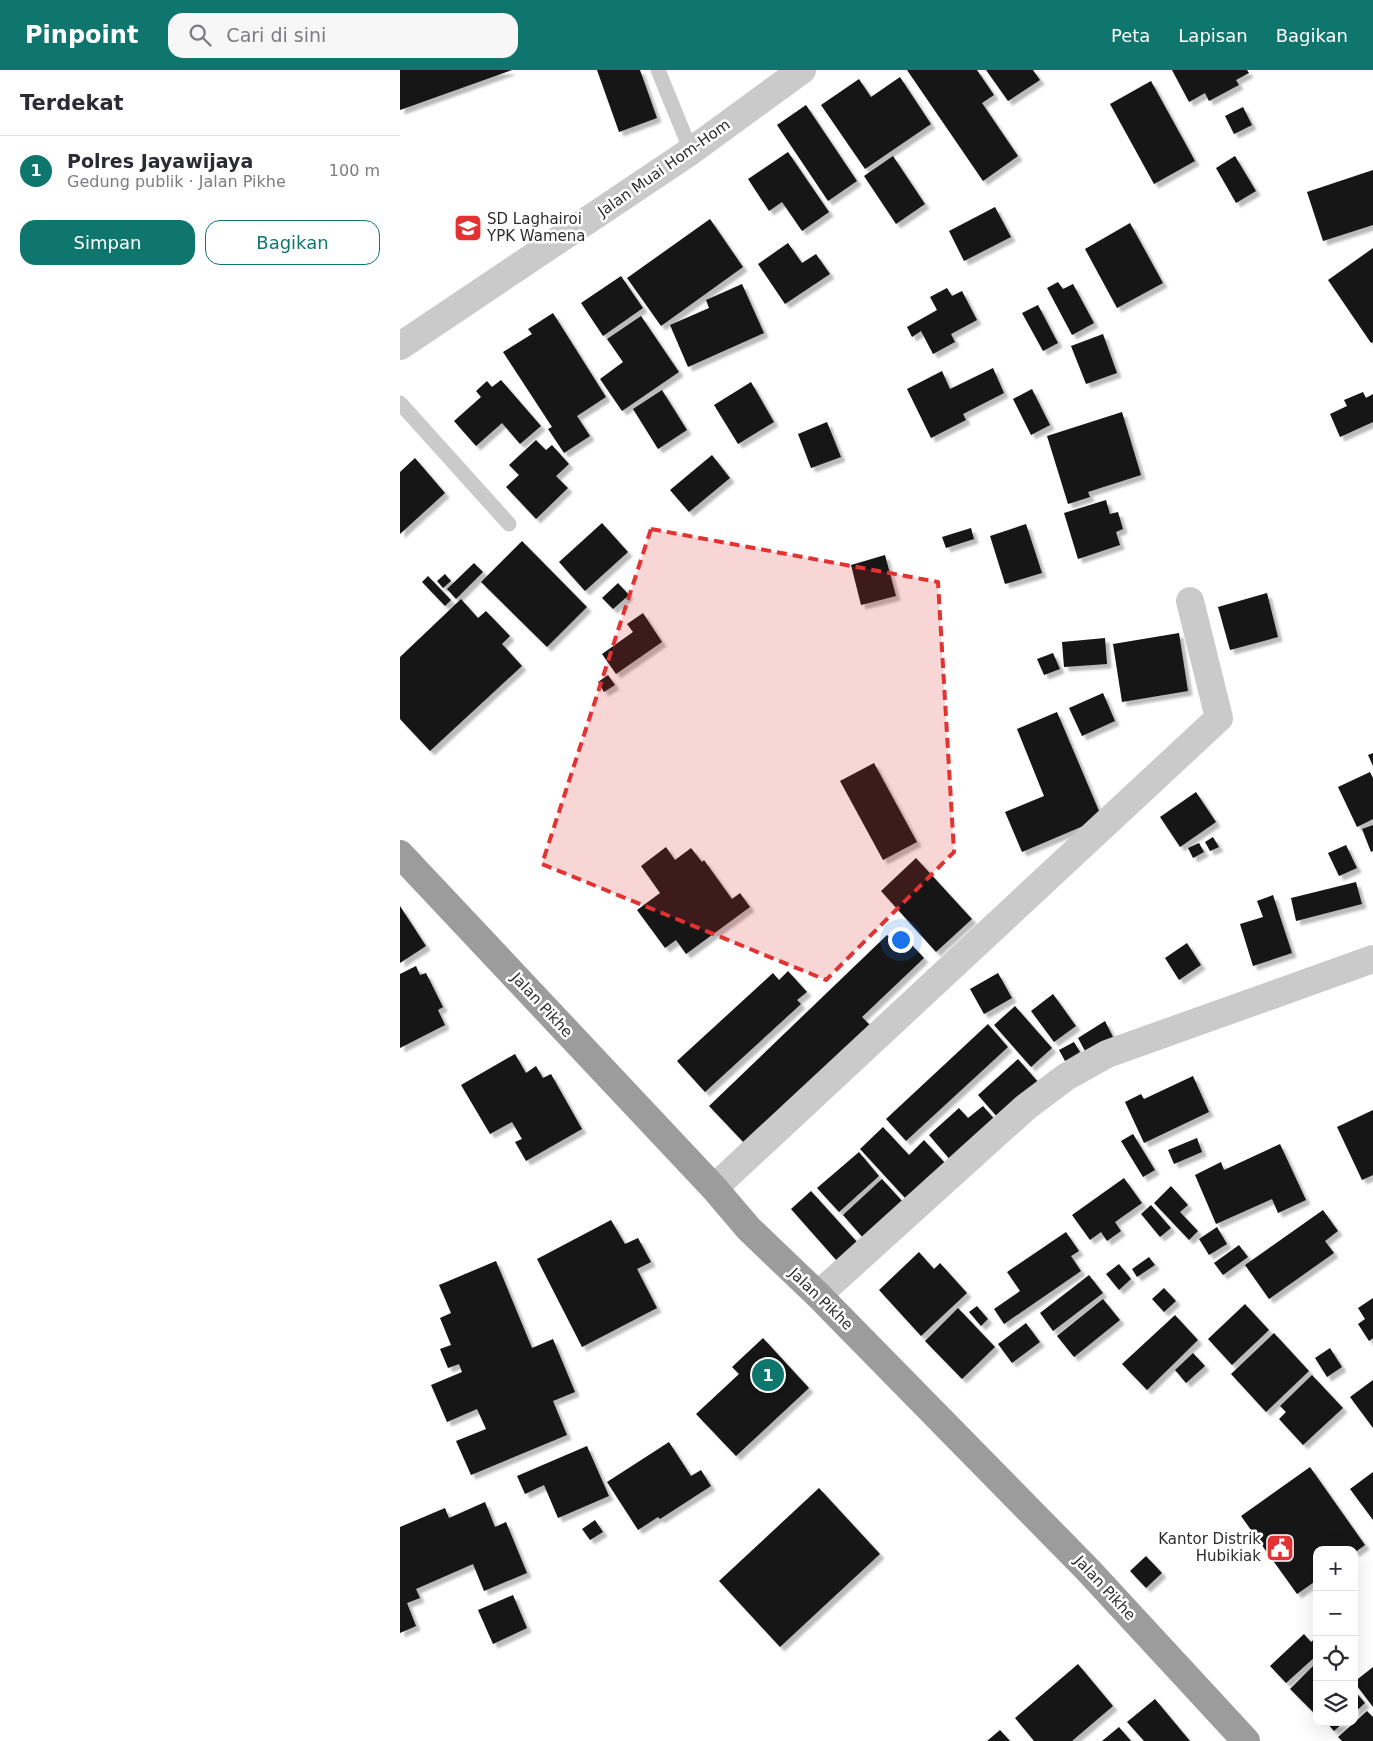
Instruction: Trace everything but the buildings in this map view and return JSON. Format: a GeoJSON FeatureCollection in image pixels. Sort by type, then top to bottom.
{"type":"FeatureCollection","features":[{"type":"Feature","properties":{"kind":"highway","name":"Jalan Pikhe"},"geometry":{"type":"LineString","coordinates":[[400,854],[714,1188],[749,1229],[818,1295],[1088,1570],[1246,1741]]}},
{"type":"Feature","properties":{"kind":"street","name":"Jalan Muai Hom-Hom"},"geometry":{"type":"LineString","coordinates":[[400,346],[691,151],[802,70]]}},
{"type":"Feature","properties":{"kind":"street"},"geometry":{"type":"LineString","coordinates":[[714,1188],[1219,718],[1190,601]]}},
{"type":"Feature","properties":{"kind":"street"},"geometry":{"type":"LineString","coordinates":[[818,1295],[1026,1107],[1066,1077],[1107,1054],[1373,959]]}},
{"type":"Feature","properties":{"kind":"lane"},"geometry":{"type":"LineString","coordinates":[[658,70],[691,151]]}},
{"type":"Feature","properties":{"kind":"lane"},"geometry":{"type":"LineString","coordinates":[[400,403],[509,524]]}},
{"type":"Feature","properties":{"kind":"highlighted area"},"geometry":{"type":"Polygon","coordinates":[[[651,529],[938,582],[954,852],[826,980],[542,864],[651,529]]]}},
{"type":"Feature","properties":{"kind":"place","name":"SD Laghairoi YPK Wamena"},"geometry":{"type":"Point","coordinates":[468,228]}},
{"type":"Feature","properties":{"kind":"place","name":"Polres Jayawijaya"},"geometry":{"type":"Point","coordinates":[768,1375]}},
{"type":"Feature","properties":{"kind":"place","name":"Kantor Distrik Hubikiak"},"geometry":{"type":"Point","coordinates":[1280,1548]}}]}
